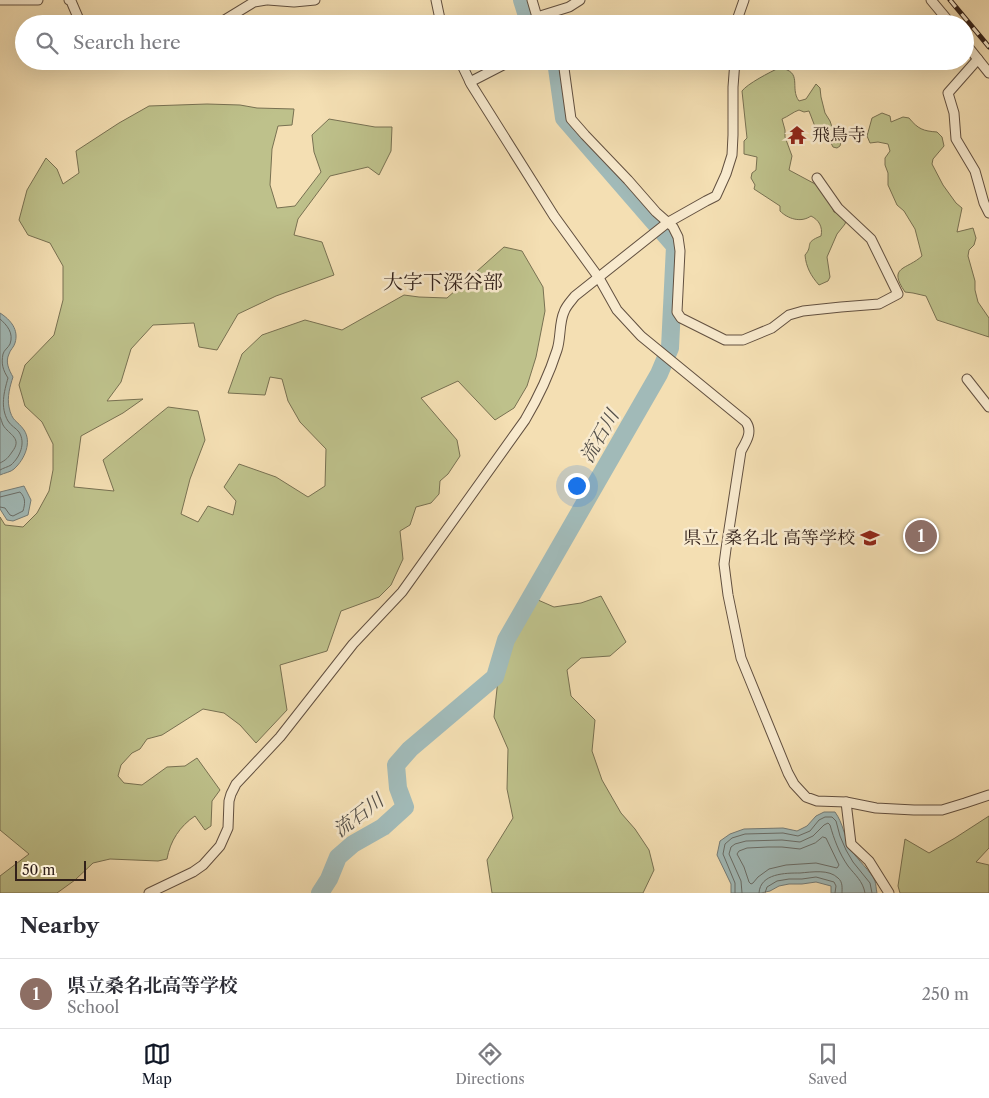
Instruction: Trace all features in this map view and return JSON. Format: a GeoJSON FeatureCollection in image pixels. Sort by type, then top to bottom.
{"type":"FeatureCollection","features":[{"type":"Feature","properties":{"kind":"street"},"geometry":{"type":"LineString","coordinates":[[0,0],[38,0]]}},
{"type":"Feature","properties":{"kind":"street"},"geometry":{"type":"LineString","coordinates":[[70,0],[77,15]]}},
{"type":"Feature","properties":{"kind":"street"},"geometry":{"type":"LineString","coordinates":[[233,15],[254,2],[267,0],[294,2],[315,0]]}},
{"type":"Feature","properties":{"kind":"street"},"geometry":{"type":"LineString","coordinates":[[436,0],[439,15]]}},
{"type":"Feature","properties":{"kind":"street"},"geometry":{"type":"LineString","coordinates":[[532,0],[536,15]]}},
{"type":"Feature","properties":{"kind":"street"},"geometry":{"type":"LineString","coordinates":[[551,15],[580,0]]}},
{"type":"Feature","properties":{"kind":"street"},"geometry":{"type":"LineString","coordinates":[[739,15],[744,0]]}},
{"type":"Feature","properties":{"kind":"street"},"geometry":{"type":"LineString","coordinates":[[931,0],[941,15]]}},
{"type":"Feature","properties":{"kind":"street"},"geometry":{"type":"LineString","coordinates":[[974,54],[988,69]]}},
{"type":"Feature","properties":{"kind":"street"},"geometry":{"type":"LineString","coordinates":[[974,64],[978,59]]}},
{"type":"Feature","properties":{"kind":"street"},"geometry":{"type":"LineString","coordinates":[[464,70],[554,216],[598,278],[617,310],[641,336],[749,426],[748,439],[741,451],[724,564],[728,595],[741,658],[794,784],[806,798],[817,802],[846,802],[876,808],[942,810],[989,795]]}},
{"type":"Feature","properties":{"kind":"street"},"geometry":{"type":"LineString","coordinates":[[470,82],[493,70]]}},
{"type":"Feature","properties":{"kind":"street"},"geometry":{"type":"LineString","coordinates":[[564,70],[571,119],[656,212],[673,227],[678,237],[680,251],[677,312],[681,318],[725,340],[743,340],[772,328],[789,315],[803,311],[879,304],[898,294],[871,239],[838,208],[818,178]]}},
{"type":"Feature","properties":{"kind":"street"},"geometry":{"type":"LineString","coordinates":[[149,893],[203,865],[220,846],[228,828],[229,801],[236,784],[280,737],[353,644],[402,592],[525,420],[541,392],[558,348],[563,314],[575,296],[667,223],[716,196],[732,155],[734,70]]}},
{"type":"Feature","properties":{"kind":"street"},"geometry":{"type":"LineString","coordinates":[[968,70],[948,93],[954,113],[956,139],[974,171],[989,214]]}},
{"type":"Feature","properties":{"kind":"street"},"geometry":{"type":"LineString","coordinates":[[967,379],[989,407]]}},
{"type":"Feature","properties":{"kind":"street"},"geometry":{"type":"LineString","coordinates":[[846,802],[851,844],[869,861],[889,893]]}},
{"type":"Feature","properties":{"kind":"green space"},"geometry":{"type":"Polygon","coordinates":[[[775,70],[787,70],[791,73],[794,76],[796,96],[799,101],[806,99],[816,84],[820,88],[825,113],[841,142],[837,148],[833,147],[828,137],[823,135],[819,137],[809,111],[799,110],[782,119],[785,137],[792,156],[789,170],[817,185],[834,212],[844,216],[846,220],[837,234],[827,257],[830,277],[828,281],[819,285],[809,271],[805,255],[808,252],[810,242],[821,236],[820,224],[811,216],[799,220],[787,216],[780,211],[780,206],[754,189],[755,185],[751,178],[752,173],[756,170],[757,157],[744,154],[744,141],[747,138],[742,91],[775,70]]]}},
{"type":"Feature","properties":{"kind":"green space"},"geometry":{"type":"Polygon","coordinates":[[[207,104],[294,109],[292,125],[278,126],[272,149],[270,185],[277,208],[295,206],[321,172],[314,152],[312,135],[329,119],[375,127],[392,127],[391,151],[379,175],[368,167],[330,176],[298,219],[294,235],[322,242],[334,275],[276,296],[238,314],[217,350],[199,347],[194,323],[153,325],[131,349],[121,382],[107,401],[143,399],[123,413],[81,436],[74,487],[114,491],[103,460],[168,407],[198,411],[205,440],[190,479],[181,514],[198,522],[208,506],[233,515],[236,501],[224,487],[239,464],[276,477],[308,497],[325,486],[326,449],[300,422],[288,401],[282,379],[270,377],[265,395],[228,393],[242,354],[262,335],[305,320],[342,330],[404,295],[447,298],[504,247],[522,251],[543,287],[545,311],[536,357],[527,386],[514,408],[495,420],[458,381],[421,398],[457,440],[460,456],[448,474],[440,481],[439,494],[431,503],[416,507],[410,525],[400,531],[403,559],[391,585],[379,597],[341,611],[327,651],[280,665],[287,710],[256,743],[240,725],[224,713],[203,709],[162,735],[147,739],[140,749],[132,753],[121,765],[118,776],[124,783],[142,785],[167,767],[185,766],[197,758],[220,790],[212,801],[211,826],[205,830],[195,816],[180,829],[173,840],[167,859],[158,861],[110,859],[93,863],[75,880],[57,893],[0,893],[0,876],[29,854],[0,830],[0,517],[5,525],[23,527],[37,513],[49,491],[53,470],[53,444],[42,422],[25,406],[19,385],[25,365],[54,335],[63,300],[63,266],[50,243],[28,235],[19,220],[27,190],[46,158],[57,169],[63,184],[79,173],[76,151],[149,106],[207,104]]]}},
{"type":"Feature","properties":{"kind":"green space"},"geometry":{"type":"Polygon","coordinates":[[[882,113],[890,116],[891,122],[903,117],[909,118],[921,129],[937,132],[942,137],[944,146],[933,159],[932,164],[943,185],[962,208],[957,232],[973,228],[976,238],[974,245],[969,250],[968,256],[975,281],[978,302],[989,318],[989,337],[937,320],[926,296],[905,292],[900,284],[898,277],[901,270],[922,256],[915,229],[904,211],[897,205],[888,185],[885,158],[890,151],[888,144],[870,143],[867,136],[872,118],[882,113]]]}},
{"type":"Feature","properties":{"kind":"green space"},"geometry":{"type":"Polygon","coordinates":[[[601,596],[626,642],[610,656],[581,658],[567,670],[571,696],[595,720],[592,751],[602,780],[621,813],[635,829],[649,850],[654,870],[643,893],[492,893],[487,860],[513,818],[507,789],[508,749],[494,717],[498,679],[509,640],[528,608],[538,600],[554,607],[581,603],[601,596]]]}},
{"type":"Feature","properties":{"kind":"green space"},"geometry":{"type":"Polygon","coordinates":[[[989,816],[989,848],[976,862],[989,865],[989,893],[900,893],[898,886],[905,839],[929,853],[989,816]]]}},
{"type":"Feature","properties":{"kind":"water"},"geometry":{"type":"Polygon","coordinates":[[[0,313],[11,322],[16,334],[15,343],[7,360],[13,377],[8,403],[12,416],[24,430],[27,445],[18,465],[13,470],[0,475],[0,313]]]}},
{"type":"Feature","properties":{"kind":"water"},"geometry":{"type":"Polygon","coordinates":[[[24,486],[31,500],[28,515],[13,521],[7,520],[0,509],[0,492],[24,486]]]}},
{"type":"Feature","properties":{"kind":"water"},"geometry":{"type":"Polygon","coordinates":[[[824,812],[835,812],[851,849],[873,877],[877,893],[831,893],[831,886],[816,882],[779,886],[761,893],[731,893],[731,884],[717,855],[720,841],[730,834],[744,829],[783,828],[797,831],[807,826],[816,816],[824,812]]]}},
{"type":"Feature","properties":{"kind":"waterway","name":"流石川"},"geometry":{"type":"LineString","coordinates":[[522,0],[527,15]]}},
{"type":"Feature","properties":{"kind":"waterway","name":"流石川"},"geometry":{"type":"LineString","coordinates":[[320,893],[329,879],[338,857],[353,844],[383,827],[405,807],[398,788],[396,765],[410,749],[495,677],[506,640],[659,374],[670,348],[675,246],[564,118],[557,70]]}},
{"type":"Feature","properties":{"kind":"railway"},"geometry":{"type":"LineString","coordinates":[[950,0],[962,15]]}},
{"type":"Feature","properties":{"kind":"railway"},"geometry":{"type":"LineString","coordinates":[[974,29],[989,47]]}},
{"type":"Feature","properties":{"kind":"place","name":"飛鳥寺"},"geometry":{"type":"Point","coordinates":[797,135]}},
{"type":"Feature","properties":{"kind":"place","name":"県立桑名北高等学校"},"geometry":{"type":"Point","coordinates":[921,536]}},
{"type":"Feature","properties":{"kind":"place","name":"県立 桑名北 高等学校"},"geometry":{"type":"Point","coordinates":[870,538]}},
{"type":"Feature","properties":{"kind":"district","name":"大字下深谷部"},"geometry":{"type":"Point","coordinates":[443,282]}}]}
